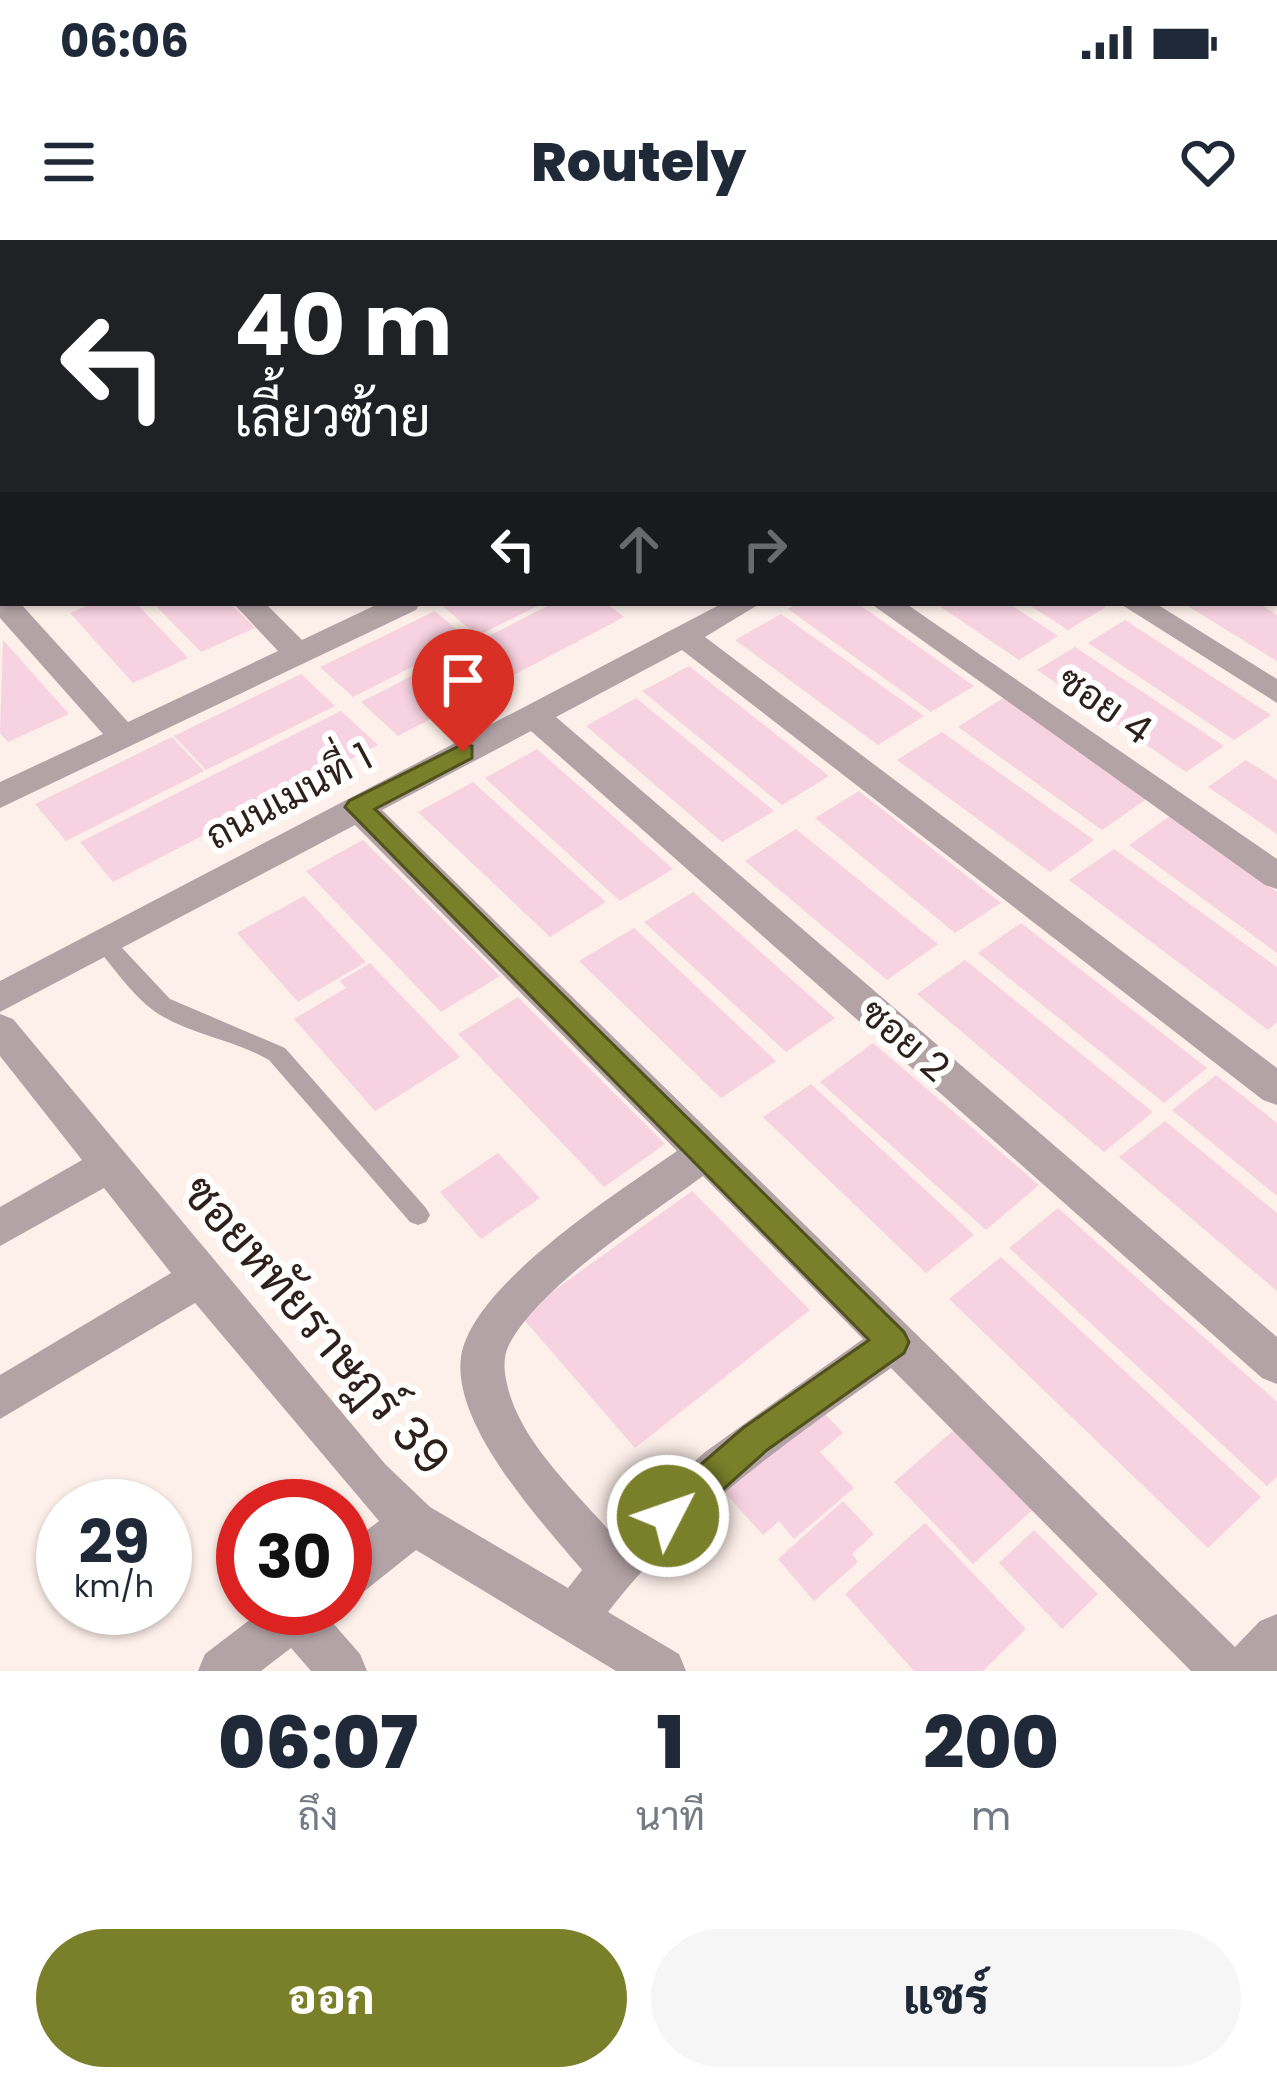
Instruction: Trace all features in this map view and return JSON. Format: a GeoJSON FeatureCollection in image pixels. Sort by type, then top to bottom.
{"type":"FeatureCollection","features":[{"type":"Feature","properties":{"kind":"street"},"geometry":{"type":"LineString","coordinates":[[6,606],[117,729]]}},
{"type":"Feature","properties":{"kind":"street"},"geometry":{"type":"LineString","coordinates":[[251,606],[291,647]]}},
{"type":"Feature","properties":{"kind":"street"},"geometry":{"type":"LineString","coordinates":[[291,647],[356,606]]}},
{"type":"Feature","properties":{"kind":"street"},"geometry":{"type":"LineString","coordinates":[[0,796],[117,729],[291,647],[397,606]]}},
{"type":"Feature","properties":{"kind":"street","name":"ถนนเมนที่ 1"},"geometry":{"type":"LineString","coordinates":[[0,998],[740,606]]}},
{"type":"Feature","properties":{"kind":"street","name":"ซอย 4"},"geometry":{"type":"LineString","coordinates":[[889,606],[1277,876]]}},
{"type":"Feature","properties":{"kind":"street"},"geometry":{"type":"LineString","coordinates":[[1139,606],[1277,693]]}},
{"type":"Feature","properties":{"kind":"street"},"geometry":{"type":"LineString","coordinates":[[685,635],[1277,1089]]}},
{"type":"Feature","properties":{"kind":"street","name":"ซอย 2"},"geometry":{"type":"LineString","coordinates":[[533,715],[1277,1364]]}},
{"type":"Feature","properties":{"kind":"street"},"geometry":{"type":"LineString","coordinates":[[0,771],[117,729]]}},
{"type":"Feature","properties":{"kind":"street"},"geometry":{"type":"LineString","coordinates":[[358,807],[1225,1671]]}},
{"type":"Feature","properties":{"kind":"street","name":"ซอยหทัยราษฎร์ 39"},"geometry":{"type":"LineString","coordinates":[[0,1029],[200,1278],[369,1479],[414,1523],[662,1671]]}},
{"type":"Feature","properties":{"kind":"street"},"geometry":{"type":"LineString","coordinates":[[610,1567],[516,1451],[491,1400],[483,1358],[495,1323],[526,1289],[703,1154]]}},
{"type":"Feature","properties":{"kind":"street"},"geometry":{"type":"LineString","coordinates":[[0,1228],[109,1165]]}},
{"type":"Feature","properties":{"kind":"street"},"geometry":{"type":"LineString","coordinates":[[0,1399],[200,1278]]}},
{"type":"Feature","properties":{"kind":"street"},"geometry":{"type":"LineString","coordinates":[[574,1618],[610,1567],[755,1439],[893,1342]]}},
{"type":"Feature","properties":{"kind":"street"},"geometry":{"type":"LineString","coordinates":[[372,1555],[414,1523]]}},
{"type":"Feature","properties":{"kind":"street"},"geometry":{"type":"LineString","coordinates":[[222,1671],[269,1635]]}},
{"type":"Feature","properties":{"kind":"street"},"geometry":{"type":"LineString","coordinates":[[316,1635],[343,1671]]}},
{"type":"Feature","properties":{"kind":"street"},"geometry":{"type":"LineString","coordinates":[[1246,1671],[1277,1638]]}},
{"type":"Feature","properties":{"kind":"lane"},"geometry":{"type":"LineString","coordinates":[[103,941],[160,1004],[260,1042],[277,1054],[418,1215]]}},
{"type":"Feature","properties":{"kind":"building"},"geometry":{"type":"Polygon","coordinates":[[[86,606],[139,606],[188,658],[133,683],[70,613],[86,606]]]}},
{"type":"Feature","properties":{"kind":"building"},"geometry":{"type":"Polygon","coordinates":[[[156,606],[233,606],[255,628],[201,652],[156,606]]]}},
{"type":"Feature","properties":{"kind":"building"},"geometry":{"type":"Polygon","coordinates":[[[443,606],[538,606],[477,636],[443,606]]]}},
{"type":"Feature","properties":{"kind":"building"},"geometry":{"type":"Polygon","coordinates":[[[547,606],[610,606],[624,617],[398,736],[361,702],[547,606]]]}},
{"type":"Feature","properties":{"kind":"building"},"geometry":{"type":"Polygon","coordinates":[[[861,606],[974,686],[931,712],[788,609],[861,606]]]}},
{"type":"Feature","properties":{"kind":"building"},"geometry":{"type":"Polygon","coordinates":[[[939,606],[1013,606],[1058,636],[1019,660],[939,606]]]}},
{"type":"Feature","properties":{"kind":"building"},"geometry":{"type":"Polygon","coordinates":[[[1031,606],[1106,607],[1068,630],[1031,606]]]}},
{"type":"Feature","properties":{"kind":"building"},"geometry":{"type":"Polygon","coordinates":[[[1188,606],[1263,606],[1277,615],[1277,661],[1188,606]]]}},
{"type":"Feature","properties":{"kind":"building"},"geometry":{"type":"Polygon","coordinates":[[[435,611],[467,639],[353,697],[320,667],[435,611]]]}},
{"type":"Feature","properties":{"kind":"building"},"geometry":{"type":"Polygon","coordinates":[[[781,614],[924,716],[878,745],[735,640],[781,614]]]}},
{"type":"Feature","properties":{"kind":"building"},"geometry":{"type":"Polygon","coordinates":[[[1125,620],[1271,715],[1234,740],[1088,643],[1125,620]]]}},
{"type":"Feature","properties":{"kind":"building"},"geometry":{"type":"Polygon","coordinates":[[[3,640],[69,714],[8,742],[0,733],[3,640]]]}},
{"type":"Feature","properties":{"kind":"building"},"geometry":{"type":"Polygon","coordinates":[[[1075,647],[1224,746],[1186,772],[1037,670],[1075,647]]]}},
{"type":"Feature","properties":{"kind":"building"},"geometry":{"type":"Polygon","coordinates":[[[689,666],[829,776],[782,805],[642,691],[689,666]]]}},
{"type":"Feature","properties":{"kind":"building"},"geometry":{"type":"Polygon","coordinates":[[[301,674],[335,706],[206,770],[174,736],[301,674]]]}},
{"type":"Feature","properties":{"kind":"building"},"geometry":{"type":"Polygon","coordinates":[[[636,698],[774,811],[722,842],[586,726],[636,698]]]}},
{"type":"Feature","properties":{"kind":"building"},"geometry":{"type":"Polygon","coordinates":[[[1003,698],[1148,798],[1102,830],[958,727],[1003,698]]]}},
{"type":"Feature","properties":{"kind":"building"},"geometry":{"type":"Polygon","coordinates":[[[341,711],[378,745],[113,882],[80,842],[341,711]]]}},
{"type":"Feature","properties":{"kind":"building"},"geometry":{"type":"Polygon","coordinates":[[[942,732],[1094,840],[1050,872],[897,760],[942,732]]]}},
{"type":"Feature","properties":{"kind":"building"},"geometry":{"type":"Polygon","coordinates":[[[172,737],[204,771],[66,841],[35,804],[172,737]]]}},
{"type":"Feature","properties":{"kind":"building"},"geometry":{"type":"Polygon","coordinates":[[[537,749],[673,869],[620,901],[485,778],[537,749]]]}},
{"type":"Feature","properties":{"kind":"building"},"geometry":{"type":"Polygon","coordinates":[[[1246,760],[1277,780],[1277,834],[1208,787],[1246,760]]]}},
{"type":"Feature","properties":{"kind":"building"},"geometry":{"type":"Polygon","coordinates":[[[473,782],[606,902],[550,937],[418,812],[473,782]]]}},
{"type":"Feature","properties":{"kind":"building"},"geometry":{"type":"Polygon","coordinates":[[[859,791],[1001,903],[955,933],[815,818],[859,791]]]}},
{"type":"Feature","properties":{"kind":"building"},"geometry":{"type":"Polygon","coordinates":[[[1170,816],[1277,892],[1277,953],[1129,845],[1170,816]]]}},
{"type":"Feature","properties":{"kind":"building"},"geometry":{"type":"Polygon","coordinates":[[[796,829],[938,944],[887,980],[745,861],[796,829]]]}},
{"type":"Feature","properties":{"kind":"building"},"geometry":{"type":"Polygon","coordinates":[[[363,840],[500,976],[441,1012],[306,871],[363,840]]]}},
{"type":"Feature","properties":{"kind":"building"},"geometry":{"type":"Polygon","coordinates":[[[1114,849],[1277,967],[1277,1022],[1268,1030],[1069,880],[1114,849]]]}},
{"type":"Feature","properties":{"kind":"building"},"geometry":{"type":"Polygon","coordinates":[[[693,892],[835,1018],[786,1052],[644,922],[693,892]]]}},
{"type":"Feature","properties":{"kind":"building"},"geometry":{"type":"Polygon","coordinates":[[[304,896],[366,962],[298,1002],[237,933],[304,896]]]}},
{"type":"Feature","properties":{"kind":"building"},"geometry":{"type":"Polygon","coordinates":[[[1021,923],[1207,1068],[1164,1103],[978,953],[1021,923]]]}},
{"type":"Feature","properties":{"kind":"building"},"geometry":{"type":"Polygon","coordinates":[[[634,928],[776,1061],[721,1098],[579,961],[634,928]]]}},
{"type":"Feature","properties":{"kind":"building"},"geometry":{"type":"Polygon","coordinates":[[[965,960],[1153,1112],[1104,1152],[917,994],[965,960]]]}},
{"type":"Feature","properties":{"kind":"building"},"geometry":{"type":"Polygon","coordinates":[[[370,963],[460,1057],[375,1111],[294,1019],[346,988],[340,981],[370,963]]]}},
{"type":"Feature","properties":{"kind":"building"},"geometry":{"type":"Polygon","coordinates":[[[518,997],[665,1144],[604,1187],[458,1034],[518,997]]]}},
{"type":"Feature","properties":{"kind":"building"},"geometry":{"type":"Polygon","coordinates":[[[873,1043],[1039,1185],[986,1230],[820,1082],[873,1043]]]}},
{"type":"Feature","properties":{"kind":"building"},"geometry":{"type":"Polygon","coordinates":[[[1216,1075],[1277,1123],[1277,1196],[1172,1110],[1216,1075]]]}},
{"type":"Feature","properties":{"kind":"building"},"geometry":{"type":"Polygon","coordinates":[[[811,1084],[974,1235],[926,1273],[763,1117],[811,1084]]]}},
{"type":"Feature","properties":{"kind":"building"},"geometry":{"type":"Polygon","coordinates":[[[1165,1121],[1277,1213],[1277,1291],[1119,1157],[1165,1121]]]}},
{"type":"Feature","properties":{"kind":"building"},"geometry":{"type":"Polygon","coordinates":[[[498,1153],[540,1198],[481,1239],[440,1192],[498,1153]]]}},
{"type":"Feature","properties":{"kind":"building"},"geometry":{"type":"Polygon","coordinates":[[[692,1191],[810,1310],[635,1448],[520,1315],[692,1191]]]}},
{"type":"Feature","properties":{"kind":"building"},"geometry":{"type":"Polygon","coordinates":[[[1058,1208],[1277,1402],[1277,1477],[1267,1486],[1009,1248],[1058,1208]]]}},
{"type":"Feature","properties":{"kind":"building"},"geometry":{"type":"Polygon","coordinates":[[[1001,1257],[1261,1497],[1208,1548],[949,1299],[1001,1257]]]}},
{"type":"Feature","properties":{"kind":"building"},"geometry":{"type":"Polygon","coordinates":[[[815,1403],[843,1433],[820,1452],[854,1488],[794,1539],[779,1521],[763,1535],[716,1483],[815,1403]]]}},
{"type":"Feature","properties":{"kind":"building"},"geometry":{"type":"Polygon","coordinates":[[[961,1424],[1040,1503],[973,1564],[894,1482],[961,1424]]]}},
{"type":"Feature","properties":{"kind":"building"},"geometry":{"type":"Polygon","coordinates":[[[843,1501],[874,1534],[852,1554],[858,1562],[814,1601],[778,1559],[843,1501]]]}},
{"type":"Feature","properties":{"kind":"building"},"geometry":{"type":"Polygon","coordinates":[[[925,1523],[1026,1629],[983,1671],[914,1671],[845,1594],[925,1523]]]}},
{"type":"Feature","properties":{"kind":"building"},"geometry":{"type":"Polygon","coordinates":[[[1034,1530],[1098,1594],[1062,1629],[999,1563],[1034,1530]]]}},
{"type":"Feature","properties":{"kind":"route"},"geometry":{"type":"LineString","coordinates":[[463,752],[358,807],[893,1342],[755,1439],[668,1516]]}}]}
